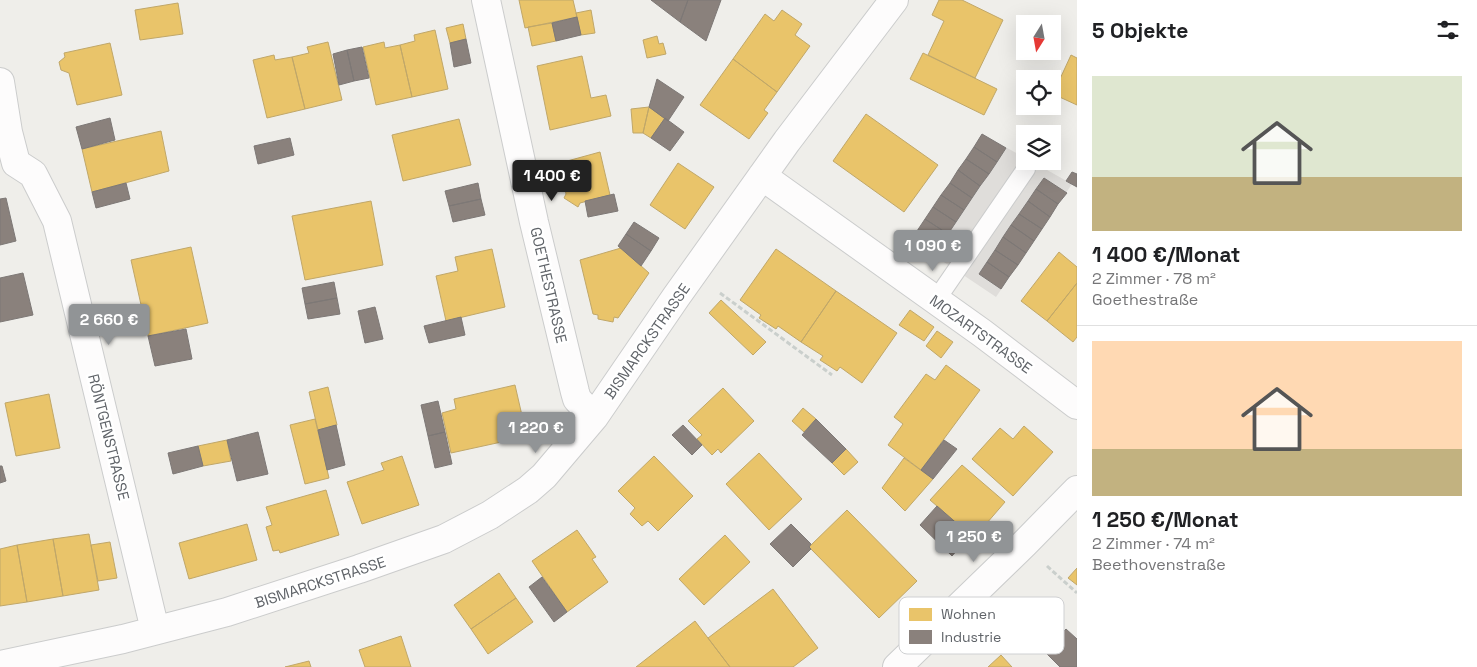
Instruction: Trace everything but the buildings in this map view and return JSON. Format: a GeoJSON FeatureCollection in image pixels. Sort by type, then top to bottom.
{"type":"FeatureCollection","features":[{"type":"Feature","properties":{"kind":"street","name":"GOETHESTRASSE"},"geometry":{"type":"LineString","coordinates":[[486,0],[534,222],[577,399],[594,417]]}},
{"type":"Feature","properties":{"kind":"street","name":"BISMARCKSTRASSE"},"geometry":{"type":"LineString","coordinates":[[0,665],[123,639],[227,612],[360,569],[444,538],[490,515],[528,490],[549,470],[594,417],[762,176],[894,0]]}},
{"type":"Feature","properties":{"kind":"street","name":"RÖNTGENSTRASSE"},"geometry":{"type":"LineString","coordinates":[[0,82],[8,132],[8,165],[33,174],[57,221],[156,630]]}},
{"type":"Feature","properties":{"kind":"street","name":"MOZARTSTRASSE"},"geometry":{"type":"LineString","coordinates":[[762,176],[936,300],[1077,405]]}},
{"type":"Feature","properties":{"kind":"street"},"geometry":{"type":"LineString","coordinates":[[969,597],[1077,490]]}},
{"type":"Feature","properties":{"kind":"street"},"geometry":{"type":"LineString","coordinates":[[897,667],[910,654]]}},
{"type":"Feature","properties":{"kind":"lane"},"geometry":{"type":"LineString","coordinates":[[936,300],[1025,170]]}},
{"type":"Feature","properties":{"kind":"path"},"geometry":{"type":"LineString","coordinates":[[693,274],[832,374]]}},
{"type":"Feature","properties":{"kind":"path"},"geometry":{"type":"LineString","coordinates":[[1024,544],[1077,593]]}},
{"type":"Feature","properties":{"kind":"shaded area"},"geometry":{"type":"Polygon","coordinates":[[[982,134],[1016,153],[1016,170],[1047,170],[1072,184],[996,297],[911,240],[982,134]]]}}]}
